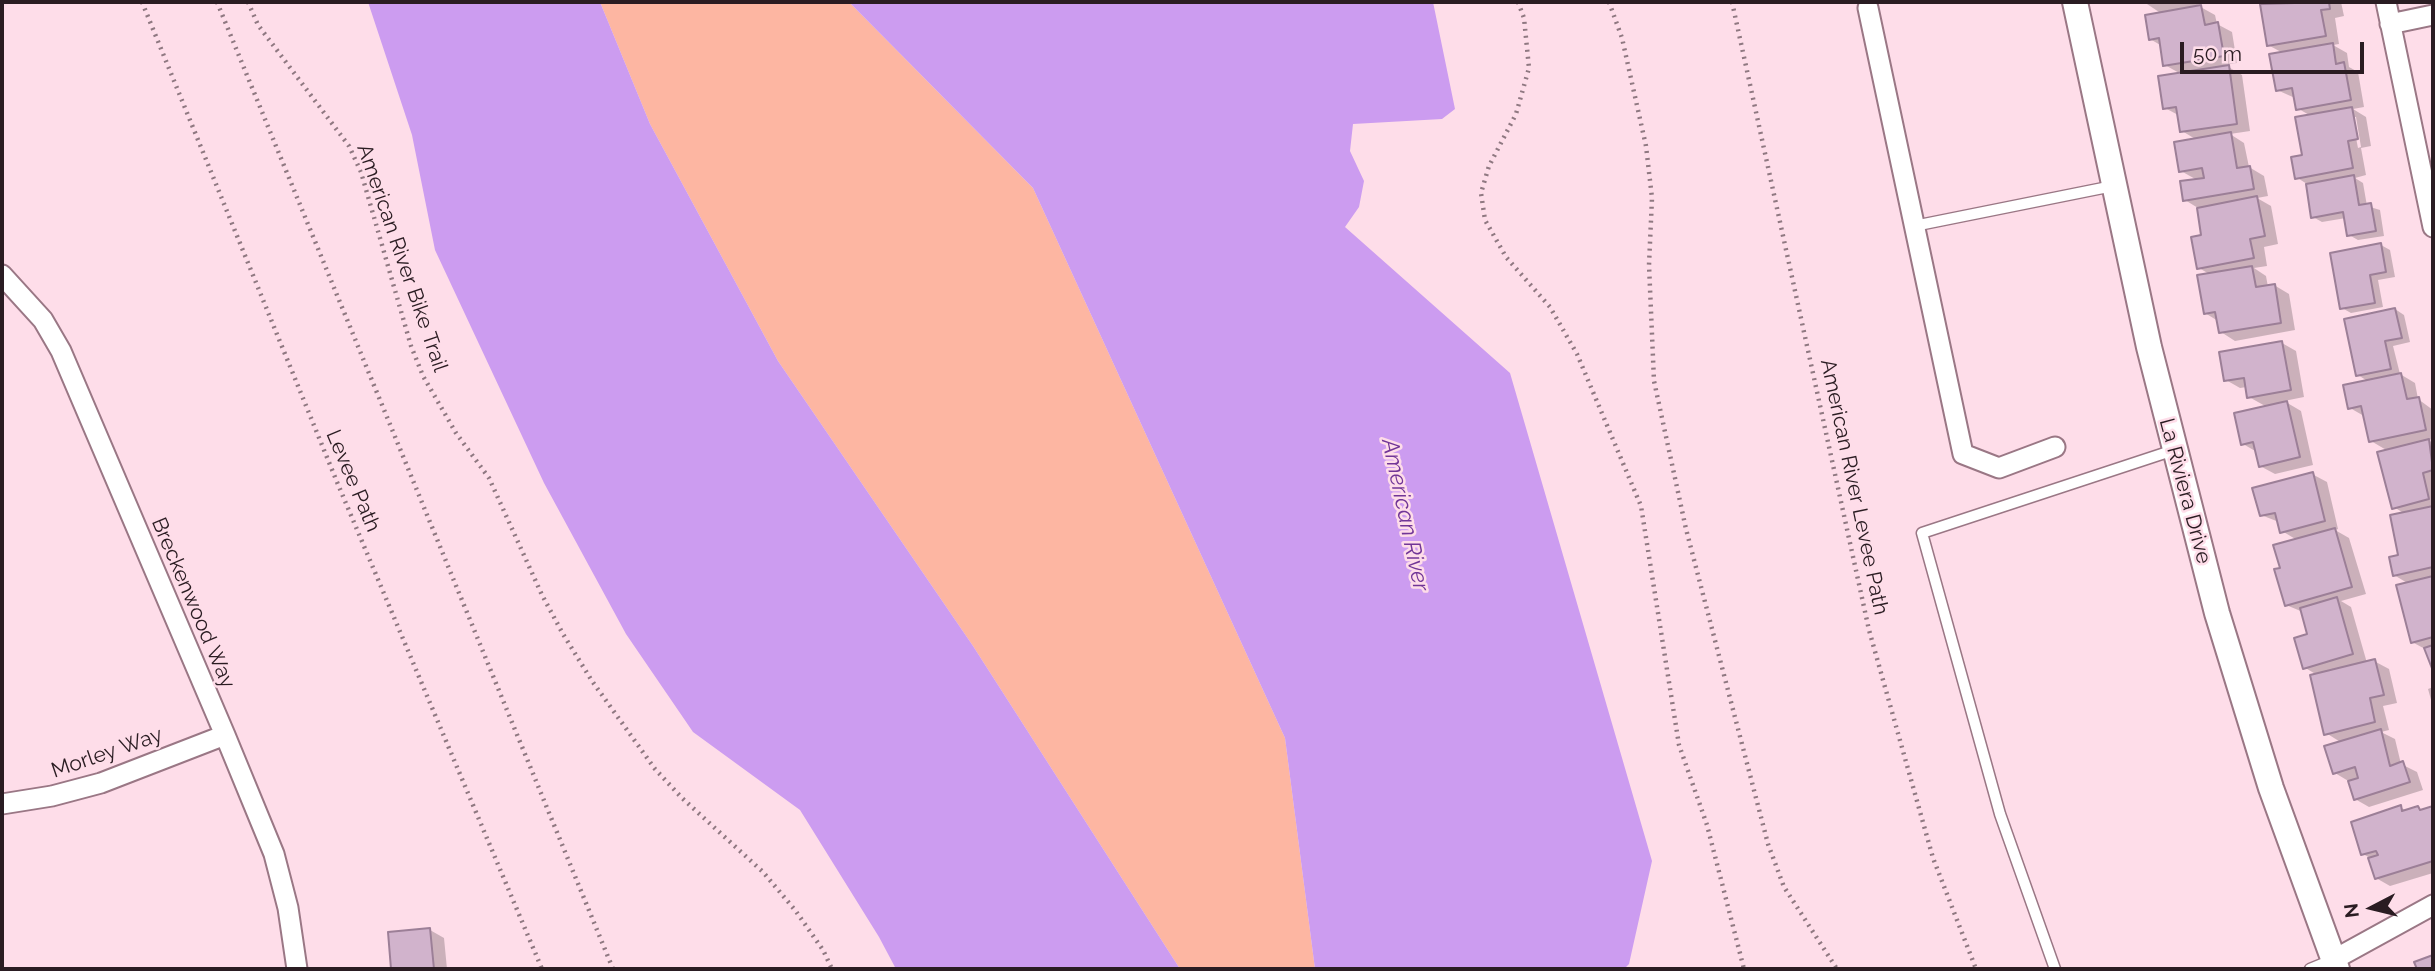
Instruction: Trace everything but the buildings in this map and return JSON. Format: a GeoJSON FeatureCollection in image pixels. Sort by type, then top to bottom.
{"type":"FeatureCollection","features":[{"type":"Feature","properties":{"kind":"street","name":"La Riviera Drive"},"geometry":{"type":"LineString","coordinates":[[2075,2],[2174,450],[2217,613],[2271,788],[2335,964]]}},
{"type":"Feature","properties":{"kind":"street"},"geometry":{"type":"LineString","coordinates":[[2386,2],[2433,227]]}},
{"type":"Feature","properties":{"kind":"street"},"geometry":{"type":"LineString","coordinates":[[1868,8],[1963,454],[2000,468],[2055,447]]}},
{"type":"Feature","properties":{"kind":"street"},"geometry":{"type":"LineString","coordinates":[[2390,24],[2433,15]]}},
{"type":"Feature","properties":{"kind":"street","name":"Breckenwood Way"},"geometry":{"type":"LineString","coordinates":[[2,275],[43,320],[61,351],[225,734],[274,854],[288,908],[297,969]]}},
{"type":"Feature","properties":{"kind":"street","name":"Morley Way"},"geometry":{"type":"LineString","coordinates":[[2,804],[52,796],[101,783],[225,734]]}},
{"type":"Feature","properties":{"kind":"street"},"geometry":{"type":"LineString","coordinates":[[2335,964],[2433,905]]}},
{"type":"Feature","properties":{"kind":"lane"},"geometry":{"type":"LineString","coordinates":[[1914,226],[2114,186]]}},
{"type":"Feature","properties":{"kind":"lane"},"geometry":{"type":"LineString","coordinates":[[2055,969],[2000,814],[1922,533],[2174,450]]}},
{"type":"Feature","properties":{"kind":"lane"},"geometry":{"type":"LineString","coordinates":[[2310,969],[2335,964]]}},
{"type":"Feature","properties":{"kind":"path","name":"Levee Path"},"geometry":{"type":"LineString","coordinates":[[142,2],[337,482],[542,969]]}},
{"type":"Feature","properties":{"kind":"path"},"geometry":{"type":"LineString","coordinates":[[217,2],[613,969]]}},
{"type":"Feature","properties":{"kind":"path","name":"American River Bike Trail"},"geometry":{"type":"LineString","coordinates":[[248,2],[258,25],[349,146],[361,172],[411,346],[423,376],[456,433],[489,478],[542,595],[563,634],[592,681],[655,769],[682,798],[764,873],[795,910],[823,950],[832,969]]}},
{"type":"Feature","properties":{"kind":"path"},"geometry":{"type":"LineString","coordinates":[[1518,2],[1524,18],[1529,68],[1516,114],[1489,166],[1481,193],[1485,220],[1506,257],[1550,307],[1577,354],[1641,506],[1679,746],[1707,825],[1744,969]]}},
{"type":"Feature","properties":{"kind":"path"},"geometry":{"type":"LineString","coordinates":[[1609,2],[1622,38],[1646,146],[1652,198],[1649,265],[1654,381],[1686,529],[1768,844],[1784,887],[1837,969]]}},
{"type":"Feature","properties":{"kind":"path","name":"American River Levee Path"},"geometry":{"type":"LineString","coordinates":[[1732,2],[1869,630],[1933,858],[1976,969]]}},
{"type":"Feature","properties":{"kind":"shaded area"},"geometry":{"type":"Polygon","coordinates":[[[600,2],[849,2],[1033,188],[1285,738],[1315,969],[1180,969],[973,646],[778,361],[650,124],[600,2]]]}},
{"type":"Feature","properties":{"kind":"water"},"geometry":{"type":"Polygon","coordinates":[[[368,2],[600,2],[650,124],[778,361],[973,646],[1180,969],[896,969],[800,810],[693,732],[626,634],[544,483],[435,250],[412,135],[368,2]]]}},
{"type":"Feature","properties":{"kind":"water","name":"American River"},"geometry":{"type":"Polygon","coordinates":[[[849,2],[1433,2],[1455,109],[1442,119],[1353,124],[1350,151],[1364,181],[1359,207],[1345,227],[1510,373],[1652,861],[1629,964],[1624,969],[1315,969],[1285,738],[1033,188],[849,2]]]}}]}
